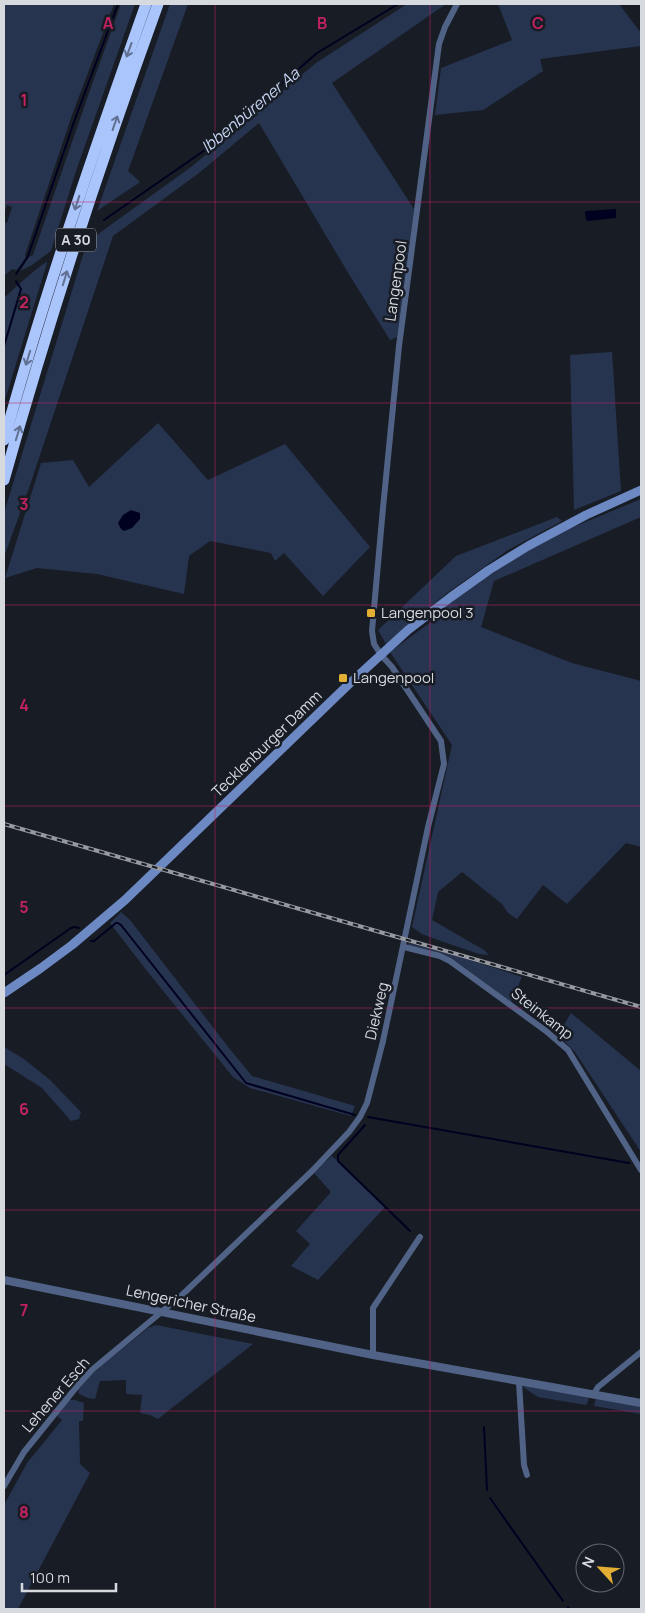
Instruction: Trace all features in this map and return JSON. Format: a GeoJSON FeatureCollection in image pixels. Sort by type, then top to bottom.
{"type":"FeatureCollection","features":[{"type":"Feature","properties":{"kind":"highway","name":"A 30"},"geometry":{"type":"LineString","coordinates":[[4,440],[49,287],[146,4]]}},
{"type":"Feature","properties":{"kind":"highway","name":"A 30"},"geometry":{"type":"LineString","coordinates":[[4,480],[80,229],[115,123],[158,4]]}},
{"type":"Feature","properties":{"kind":"main road","name":"Tecklenburger Damm"},"geometry":{"type":"LineString","coordinates":[[4,993],[72,945],[125,900],[408,630],[451,597],[520,551],[586,515],[641,490]]}},
{"type":"Feature","properties":{"kind":"street","name":"Langenpool"},"geometry":{"type":"LineString","coordinates":[[381,655],[374,644],[372,631],[399,346],[439,44],[445,27],[457,4]]}},
{"type":"Feature","properties":{"kind":"street","name":"Diekweg"},"geometry":{"type":"LineString","coordinates":[[162,1312],[324,1159],[349,1132],[367,1103],[404,947],[428,826],[444,764],[441,741],[392,667],[381,655]]}},
{"type":"Feature","properties":{"kind":"street","name":"Steinkamp"},"geometry":{"type":"LineString","coordinates":[[404,947],[440,956],[450,961],[546,1031],[568,1050],[641,1170]]}},
{"type":"Feature","properties":{"kind":"street"},"geometry":{"type":"LineString","coordinates":[[373,1355],[373,1308],[420,1236]]}},
{"type":"Feature","properties":{"kind":"street","name":"Lengericher Straße"},"geometry":{"type":"LineString","coordinates":[[4,1280],[373,1355],[641,1403]]}},
{"type":"Feature","properties":{"kind":"street","name":"Lehener Esch"},"geometry":{"type":"LineString","coordinates":[[4,1486],[24,1452],[78,1385],[94,1369],[162,1312]]}},
{"type":"Feature","properties":{"kind":"street"},"geometry":{"type":"LineString","coordinates":[[593,1395],[598,1387],[641,1352]]}},
{"type":"Feature","properties":{"kind":"street"},"geometry":{"type":"LineString","coordinates":[[519,1382],[524,1465],[527,1475]]}},
{"type":"Feature","properties":{"kind":"shaded area"},"geometry":{"type":"Polygon","coordinates":[[[4,4],[114,4],[72,115],[25,255],[26,258],[17,270],[12,269],[4,276],[4,222],[7,223],[12,207],[7,205],[4,213],[4,4]]]}},
{"type":"Feature","properties":{"kind":"shaded area"},"geometry":{"type":"Polygon","coordinates":[[[121,4],[135,4],[76,171],[51,251],[20,271],[29,257],[33,255],[121,4]]]}},
{"type":"Feature","properties":{"kind":"shaded area"},"geometry":{"type":"Polygon","coordinates":[[[170,4],[188,4],[128,171],[140,182],[97,211],[170,4]]]}},
{"type":"Feature","properties":{"kind":"shaded area"},"geometry":{"type":"Polygon","coordinates":[[[407,4],[446,4],[332,83],[414,209],[397,337],[390,340],[259,123],[199,173],[113,236],[4,557],[4,513],[87,242],[191,167],[316,63],[407,4]]]}},
{"type":"Feature","properties":{"kind":"shaded area"},"geometry":{"type":"Polygon","coordinates":[[[498,4],[619,4],[641,33],[641,46],[540,59],[543,71],[483,110],[435,115],[441,68],[512,40],[498,4]]]}},
{"type":"Feature","properties":{"kind":"shaded area"},"geometry":{"type":"Polygon","coordinates":[[[616,209],[616,218],[586,220],[586,211],[616,209]]]}},
{"type":"Feature","properties":{"kind":"shaded area"},"geometry":{"type":"Polygon","coordinates":[[[47,261],[47,263],[4,403],[4,298],[47,261]]]}},
{"type":"Feature","properties":{"kind":"shaded area"},"geometry":{"type":"Polygon","coordinates":[[[612,352],[621,491],[574,510],[570,355],[612,352]]]}},
{"type":"Feature","properties":{"kind":"shaded area"},"geometry":{"type":"Polygon","coordinates":[[[158,423],[208,480],[285,444],[370,547],[323,596],[284,553],[275,561],[271,553],[210,541],[189,556],[184,594],[97,574],[37,568],[5,578],[41,463],[73,460],[89,487],[158,423]]]}},
{"type":"Feature","properties":{"kind":"shaded area"},"geometry":{"type":"Polygon","coordinates":[[[641,499],[641,517],[494,581],[481,627],[572,663],[641,681],[641,847],[626,843],[567,904],[543,885],[517,919],[508,913],[502,904],[462,872],[438,892],[432,920],[484,950],[489,955],[479,954],[422,934],[412,927],[452,745],[390,652],[431,622],[446,605],[517,557],[571,528],[641,499]]]}},
{"type":"Feature","properties":{"kind":"shaded area"},"geometry":{"type":"Polygon","coordinates":[[[131,510],[140,513],[140,519],[132,528],[124,531],[118,523],[123,515],[131,510]]]}},
{"type":"Feature","properties":{"kind":"shaded area"},"geometry":{"type":"Polygon","coordinates":[[[557,517],[562,521],[508,550],[447,593],[386,644],[378,630],[456,556],[557,517]]]}},
{"type":"Feature","properties":{"kind":"shaded area"},"geometry":{"type":"Polygon","coordinates":[[[121,912],[130,920],[252,1076],[355,1106],[351,1116],[250,1088],[233,1077],[110,923],[121,912]]]}},
{"type":"Feature","properties":{"kind":"shaded area"},"geometry":{"type":"Polygon","coordinates":[[[409,943],[452,954],[522,977],[511,1002],[453,959],[442,953],[408,945],[409,943]]]}},
{"type":"Feature","properties":{"kind":"shaded area"},"geometry":{"type":"Polygon","coordinates":[[[571,1013],[641,1071],[641,1152],[575,1052],[558,1035],[571,1013]]]}},
{"type":"Feature","properties":{"kind":"shaded area"},"geometry":{"type":"Polygon","coordinates":[[[4,1047],[24,1059],[50,1080],[81,1112],[79,1119],[71,1121],[42,1088],[4,1064],[4,1047]]]}},
{"type":"Feature","properties":{"kind":"shaded area"},"geometry":{"type":"Polygon","coordinates":[[[332,1156],[385,1207],[318,1280],[291,1266],[310,1244],[296,1231],[331,1192],[313,1172],[332,1156]]]}},
{"type":"Feature","properties":{"kind":"shaded area"},"geometry":{"type":"Polygon","coordinates":[[[156,1325],[253,1344],[158,1419],[140,1413],[142,1395],[126,1394],[126,1380],[100,1381],[95,1399],[79,1394],[78,1388],[102,1365],[148,1328],[156,1325]]]}},
{"type":"Feature","properties":{"kind":"shaded area"},"geometry":{"type":"Polygon","coordinates":[[[524,1386],[587,1397],[589,1399],[586,1405],[538,1397],[524,1386]]]}},
{"type":"Feature","properties":{"kind":"shaded area"},"geometry":{"type":"Polygon","coordinates":[[[596,1398],[641,1406],[641,1414],[594,1406],[596,1398]]]}},
{"type":"Feature","properties":{"kind":"shaded area"},"geometry":{"type":"Polygon","coordinates":[[[69,1400],[84,1403],[83,1421],[79,1421],[80,1464],[90,1473],[18,1609],[4,1609],[4,1505],[27,1463],[62,1420],[57,1416],[69,1400]]]}},
{"type":"Feature","properties":{"kind":"pier"},"geometry":{"type":"Polygon","coordinates":[[[103,216],[104,221],[32,272],[32,265],[103,216]]]}},
{"type":"Feature","properties":{"kind":"waterway"},"geometry":{"type":"LineString","coordinates":[[16,274],[28,256],[75,119],[118,4]]}},
{"type":"Feature","properties":{"kind":"waterway","name":"Ibbenbürener Aa"},"geometry":{"type":"LineString","coordinates":[[104,220],[205,150],[317,53],[398,4]]}},
{"type":"Feature","properties":{"kind":"waterway"},"geometry":{"type":"LineString","coordinates":[[4,346],[21,289],[16,281]]}},
{"type":"Feature","properties":{"kind":"waterway"},"geometry":{"type":"LineString","coordinates":[[91,941],[94,941],[116,923],[121,925],[246,1083],[355,1115]]}},
{"type":"Feature","properties":{"kind":"waterway"},"geometry":{"type":"LineString","coordinates":[[4,975],[71,928],[79,928]]}},
{"type":"Feature","properties":{"kind":"waterway"},"geometry":{"type":"LineString","coordinates":[[368,1117],[629,1163]]}},
{"type":"Feature","properties":{"kind":"waterway"},"geometry":{"type":"LineString","coordinates":[[365,1125],[338,1155],[338,1161],[410,1231]]}},
{"type":"Feature","properties":{"kind":"waterway"},"geometry":{"type":"LineString","coordinates":[[484,1427],[487,1490]]}},
{"type":"Feature","properties":{"kind":"waterway"},"geometry":{"type":"LineString","coordinates":[[490,1498],[563,1601]]}},
{"type":"Feature","properties":{"kind":"railway"},"geometry":{"type":"LineString","coordinates":[[4,824],[641,1007]]}},
{"type":"Feature","properties":{"kind":"place","name":"Langenpool 3"},"geometry":{"type":"Point","coordinates":[371,613]}},
{"type":"Feature","properties":{"kind":"place","name":"Langenpool"},"geometry":{"type":"Point","coordinates":[343,678]}}]}
